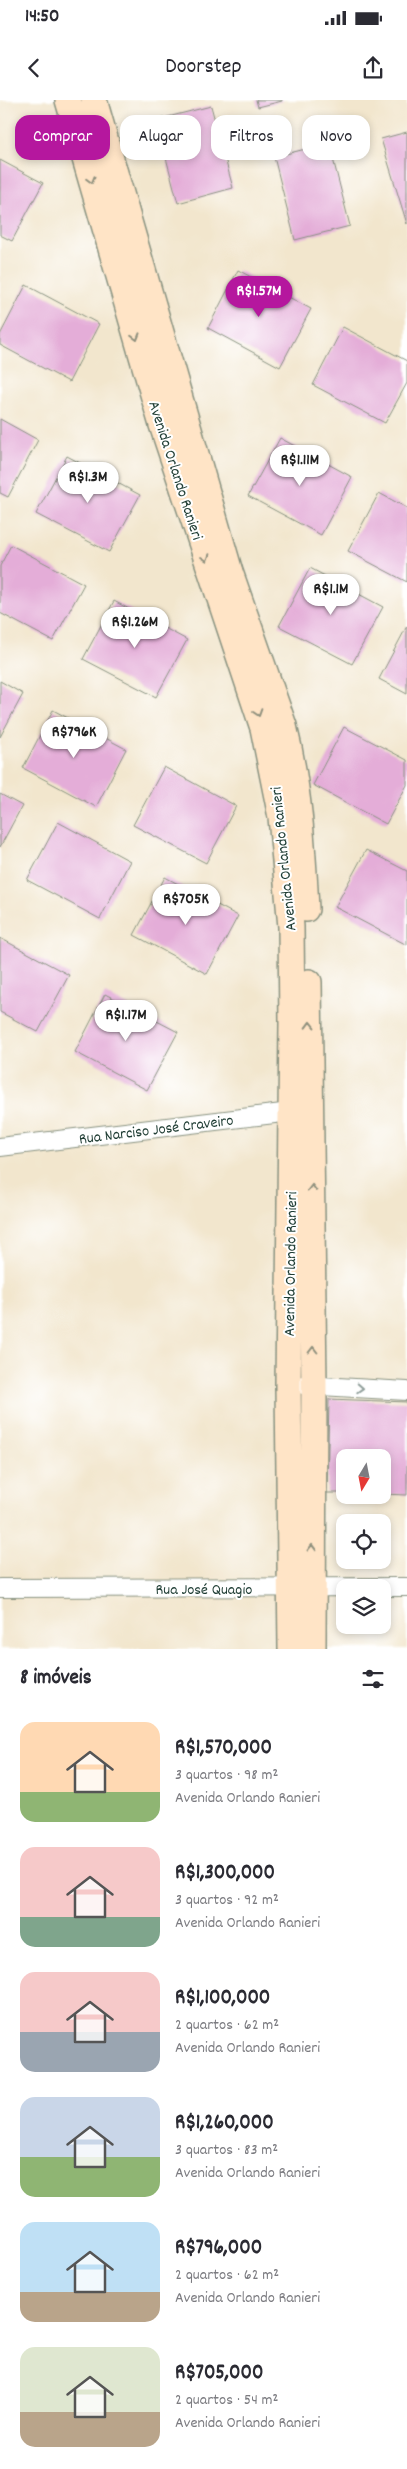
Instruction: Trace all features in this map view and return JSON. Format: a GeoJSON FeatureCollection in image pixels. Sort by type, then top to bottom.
{"type":"FeatureCollection","features":[{"type":"Feature","properties":{"kind":"main road","name":"Avenida Orlando Ranieri"},"geometry":{"type":"LineString","coordinates":[[68,100],[162,425],[263,728],[281,817],[291,927],[314,1385],[301,1588],[291,1649]]}},
{"type":"Feature","properties":{"kind":"main road","name":"Avenida Orlando Ranieri"},"geometry":{"type":"LineString","coordinates":[[94,100],[230,572],[284,726],[290,750],[303,845],[301,1113],[288,1385],[301,1588],[313,1649]]}},
{"type":"Feature","properties":{"kind":"street","name":"Rua Narciso José Craveiro"},"geometry":{"type":"LineString","coordinates":[[0,1147],[301,1113]]}},
{"type":"Feature","properties":{"kind":"street"},"geometry":{"type":"LineString","coordinates":[[288,1385],[407,1391]]}},
{"type":"Feature","properties":{"kind":"street","name":"Rua José Quagio"},"geometry":{"type":"LineString","coordinates":[[0,1588],[407,1587]]}},
{"type":"Feature","properties":{"kind":"building"},"geometry":{"type":"Polygon","coordinates":[[[256,100],[282,100],[282,101],[258,107],[256,100]]]}},
{"type":"Feature","properties":{"kind":"building"},"geometry":{"type":"Polygon","coordinates":[[[211,106],[213,115],[211,115],[211,160],[225,160],[233,188],[178,203],[167,160],[201,160],[201,115],[176,115],[211,106]]]}},
{"type":"Feature","properties":{"kind":"building"},"geometry":{"type":"Polygon","coordinates":[[[407,132],[407,224],[381,139],[407,132]]]}},
{"type":"Feature","properties":{"kind":"building"},"geometry":{"type":"Polygon","coordinates":[[[302,150],[302,160],[333,160],[350,226],[295,240],[275,160],[292,160],[292,152],[302,150]]]}},
{"type":"Feature","properties":{"kind":"building"},"geometry":{"type":"Polygon","coordinates":[[[0,160],[43,183],[12,241],[0,235],[0,160]]]}},
{"type":"Feature","properties":{"kind":"building"},"geometry":{"type":"Polygon","coordinates":[[[238,270],[311,309],[280,367],[208,328],[238,270]]]}},
{"type":"Feature","properties":{"kind":"building"},"geometry":{"type":"Polygon","coordinates":[[[26,285],[99,324],[69,382],[0,345],[0,335],[26,285]]]}},
{"type":"Feature","properties":{"kind":"building"},"geometry":{"type":"Polygon","coordinates":[[[343,327],[407,361],[407,383],[385,423],[313,385],[343,327]]]}},
{"type":"Feature","properties":{"kind":"building"},"geometry":{"type":"Polygon","coordinates":[[[0,419],[38,440],[8,497],[0,493],[0,419]]]}},
{"type":"Feature","properties":{"kind":"building"},"geometry":{"type":"Polygon","coordinates":[[[280,438],[352,477],[321,535],[248,496],[280,438]]]}},
{"type":"Feature","properties":{"kind":"building"},"geometry":{"type":"Polygon","coordinates":[[[67,456],[140,495],[109,552],[36,514],[67,456]]]}},
{"type":"Feature","properties":{"kind":"building"},"geometry":{"type":"Polygon","coordinates":[[[379,493],[407,508],[407,582],[348,551],[379,493]]]}},
{"type":"Feature","properties":{"kind":"building"},"geometry":{"type":"Polygon","coordinates":[[[11,545],[84,584],[53,641],[0,613],[0,566],[11,545]]]}},
{"type":"Feature","properties":{"kind":"building"},"geometry":{"type":"Polygon","coordinates":[[[310,568],[383,607],[352,664],[279,626],[310,568]]]}},
{"type":"Feature","properties":{"kind":"building"},"geometry":{"type":"Polygon","coordinates":[[[114,601],[187,640],[156,697],[83,659],[114,601]]]}},
{"type":"Feature","properties":{"kind":"building"},"geometry":{"type":"Polygon","coordinates":[[[407,626],[407,694],[379,679],[407,626]]]}},
{"type":"Feature","properties":{"kind":"building"},"geometry":{"type":"Polygon","coordinates":[[[0,681],[23,694],[0,737],[0,681]]]}},
{"type":"Feature","properties":{"kind":"building"},"geometry":{"type":"Polygon","coordinates":[[[53,710],[126,749],[96,807],[23,768],[53,710]]]}},
{"type":"Feature","properties":{"kind":"building"},"geometry":{"type":"Polygon","coordinates":[[[344,727],[407,760],[407,785],[386,824],[313,785],[344,727]]]}},
{"type":"Feature","properties":{"kind":"building"},"geometry":{"type":"Polygon","coordinates":[[[164,767],[236,806],[206,863],[133,825],[164,767]]]}},
{"type":"Feature","properties":{"kind":"building"},"geometry":{"type":"Polygon","coordinates":[[[0,794],[22,806],[0,847],[0,794]]]}},
{"type":"Feature","properties":{"kind":"building"},"geometry":{"type":"Polygon","coordinates":[[[58,822],[130,861],[100,919],[27,880],[58,822]]]}},
{"type":"Feature","properties":{"kind":"building"},"geometry":{"type":"Polygon","coordinates":[[[366,850],[407,871],[407,945],[335,907],[366,850]]]}},
{"type":"Feature","properties":{"kind":"building"},"geometry":{"type":"Polygon","coordinates":[[[165,877],[238,916],[207,974],[134,935],[165,877]]]}},
{"type":"Feature","properties":{"kind":"building"},"geometry":{"type":"Polygon","coordinates":[[[0,938],[69,975],[38,1032],[0,1012],[0,938]]]}},
{"type":"Feature","properties":{"kind":"building"},"geometry":{"type":"Polygon","coordinates":[[[105,994],[178,1032],[147,1090],[75,1052],[105,994]]]}},
{"type":"Feature","properties":{"kind":"building"},"geometry":{"type":"Polygon","coordinates":[[[329,1399],[407,1402],[407,1495],[391,1494],[391,1449],[336,1449],[336,1493],[327,1493],[329,1399]]]}}]}
